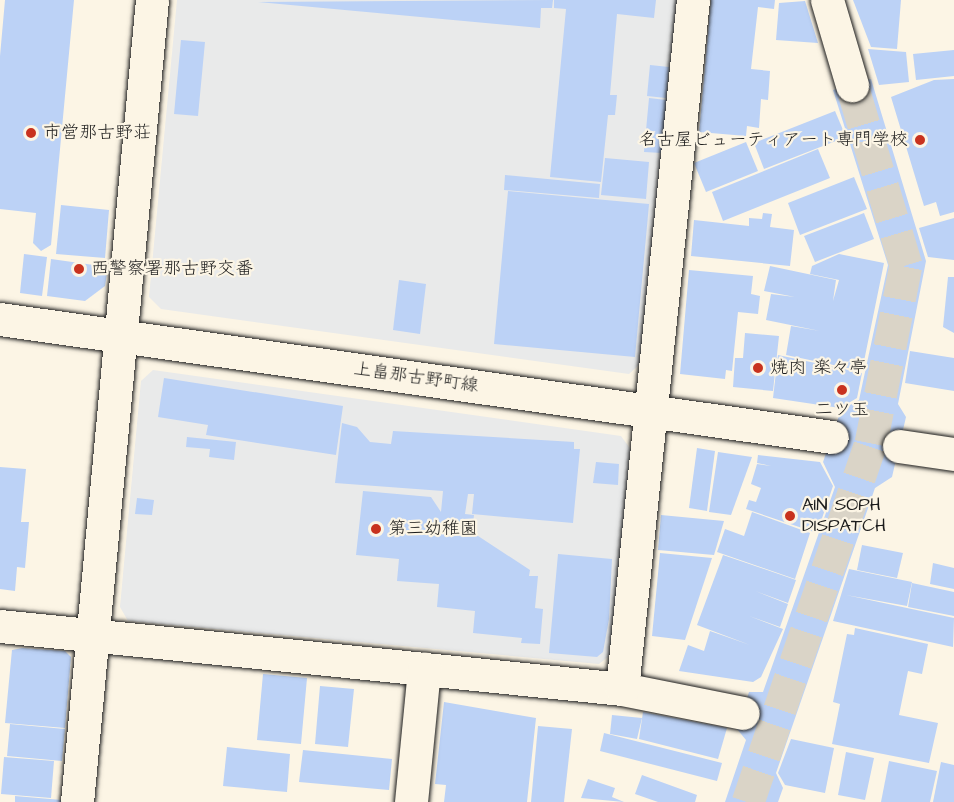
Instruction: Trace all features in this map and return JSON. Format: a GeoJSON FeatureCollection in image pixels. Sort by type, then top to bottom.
{"type":"FeatureCollection","features":[{"type":"Feature","properties":{"kind":"street"},"geometry":{"type":"LineString","coordinates":[[76,802],[152,0]]}},
{"type":"Feature","properties":{"kind":"street"},"geometry":{"type":"LineString","coordinates":[[622,689],[693,0]]}},
{"type":"Feature","properties":{"kind":"street"},"geometry":{"type":"LineString","coordinates":[[826,0],[852,85]]}},
{"type":"Feature","properties":{"kind":"street","name":"上畠那古野町線"},"geometry":{"type":"LineString","coordinates":[[0,319],[832,437]]}},
{"type":"Feature","properties":{"kind":"street"},"geometry":{"type":"LineString","coordinates":[[898,446],[954,454]]}},
{"type":"Feature","properties":{"kind":"street"},"geometry":{"type":"LineString","coordinates":[[0,626],[91,633],[622,689],[743,713]]}},
{"type":"Feature","properties":{"kind":"street"},"geometry":{"type":"LineString","coordinates":[[411,802],[424,669]]}},
{"type":"Feature","properties":{"kind":"shaded area"},"geometry":{"type":"Polygon","coordinates":[[[177,0],[677,0],[641,363],[629,374],[161,309],[149,297],[177,0]]]}},
{"type":"Feature","properties":{"kind":"shaded area","name":"第三幼稚園"},"geometry":{"type":"Polygon","coordinates":[[[153,370],[621,436],[632,451],[613,653],[599,664],[128,621],[120,607],[141,381],[153,370]]]}},
{"type":"Feature","properties":{"kind":"building","name":"市営那古野荘"},"geometry":{"type":"Polygon","coordinates":[[[5,0],[74,0],[51,245],[41,251],[33,243],[36,213],[0,209],[0,56],[5,0]]]}},
{"type":"Feature","properties":{"kind":"building"},"geometry":{"type":"Polygon","coordinates":[[[553,0],[552,8],[541,8],[540,28],[258,2],[553,0]]]}},
{"type":"Feature","properties":{"kind":"building"},"geometry":{"type":"Polygon","coordinates":[[[554,0],[656,0],[654,18],[617,14],[610,95],[617,95],[615,115],[608,115],[601,182],[550,177],[566,9],[554,8],[554,0]]]}},
{"type":"Feature","properties":{"kind":"building"},"geometry":{"type":"Polygon","coordinates":[[[711,0],[775,0],[774,9],[758,7],[751,69],[770,71],[768,100],[761,99],[759,128],[747,126],[746,136],[699,132],[711,0]]]}},
{"type":"Feature","properties":{"kind":"building"},"geometry":{"type":"Polygon","coordinates":[[[853,0],[901,0],[897,49],[871,47],[853,0]]]}},
{"type":"Feature","properties":{"kind":"building"},"geometry":{"type":"Polygon","coordinates":[[[805,1],[818,43],[776,40],[779,3],[805,1]]]}},
{"type":"Feature","properties":{"kind":"building"},"geometry":{"type":"Polygon","coordinates":[[[181,40],[205,42],[198,116],[174,114],[181,40]]]}},
{"type":"Feature","properties":{"kind":"building"},"geometry":{"type":"Polygon","coordinates":[[[868,49],[906,52],[909,82],[879,85],[868,49]]]}},
{"type":"Feature","properties":{"kind":"building"},"geometry":{"type":"Polygon","coordinates":[[[954,50],[954,76],[916,80],[913,54],[954,50]]]}},
{"type":"Feature","properties":{"kind":"building"},"geometry":{"type":"Polygon","coordinates":[[[650,65],[669,67],[666,98],[647,96],[650,65]]]}},
{"type":"Feature","properties":{"kind":"building"},"geometry":{"type":"Polygon","coordinates":[[[871,79],[926,261],[898,404],[906,417],[892,477],[875,488],[776,773],[783,788],[778,802],[725,802],[746,740],[737,729],[749,692],[763,692],[835,487],[823,462],[841,410],[859,400],[888,265],[833,90],[871,79]]]}},
{"type":"Feature","properties":{"kind":"building"},"geometry":{"type":"Polygon","coordinates":[[[954,79],[954,212],[940,216],[936,202],[924,206],[891,97],[934,80],[954,79]]]}},
{"type":"Feature","properties":{"kind":"building"},"geometry":{"type":"Polygon","coordinates":[[[649,98],[666,100],[662,153],[644,152],[649,98]]]}},
{"type":"Feature","properties":{"kind":"building"},"geometry":{"type":"Polygon","coordinates":[[[835,111],[846,137],[764,169],[754,143],[835,111]]]}},
{"type":"Feature","properties":{"kind":"building"},"geometry":{"type":"Polygon","coordinates":[[[746,142],[758,171],[706,192],[694,163],[746,142]]]}},
{"type":"Feature","properties":{"kind":"building"},"geometry":{"type":"Polygon","coordinates":[[[818,149],[830,178],[723,221],[712,192],[818,149]]]}},
{"type":"Feature","properties":{"kind":"building"},"geometry":{"type":"Polygon","coordinates":[[[605,158],[649,162],[646,199],[601,195],[605,158]]]}},
{"type":"Feature","properties":{"kind":"building"},"geometry":{"type":"Polygon","coordinates":[[[505,175],[600,184],[599,198],[504,190],[505,175]]]}},
{"type":"Feature","properties":{"kind":"building"},"geometry":{"type":"Polygon","coordinates":[[[854,177],[867,209],[800,235],[788,203],[854,177]]]}},
{"type":"Feature","properties":{"kind":"building"},"geometry":{"type":"Polygon","coordinates":[[[508,191],[649,204],[635,357],[494,344],[508,191]]]}},
{"type":"Feature","properties":{"kind":"building"},"geometry":{"type":"Polygon","coordinates":[[[61,205],[109,210],[105,258],[56,254],[61,205]]]}},
{"type":"Feature","properties":{"kind":"building"},"geometry":{"type":"Polygon","coordinates":[[[763,213],[772,214],[770,227],[794,230],[790,266],[691,256],[694,220],[749,226],[749,218],[762,219],[763,213]]]}},
{"type":"Feature","properties":{"kind":"building"},"geometry":{"type":"Polygon","coordinates":[[[864,213],[874,239],[815,262],[804,236],[864,213]]]}},
{"type":"Feature","properties":{"kind":"building"},"geometry":{"type":"Polygon","coordinates":[[[954,218],[954,260],[928,257],[919,228],[954,218]]]}},
{"type":"Feature","properties":{"kind":"building"},"geometry":{"type":"Polygon","coordinates":[[[24,254],[47,257],[42,296],[20,293],[24,254]]]}},
{"type":"Feature","properties":{"kind":"building"},"geometry":{"type":"Polygon","coordinates":[[[839,254],[884,263],[862,371],[786,355],[791,326],[820,331],[766,320],[771,294],[795,297],[764,291],[770,266],[836,280],[833,301],[839,280],[810,274],[812,266],[839,254]]]}},
{"type":"Feature","properties":{"kind":"building"},"geometry":{"type":"Polygon","coordinates":[[[51,259],[108,267],[105,286],[85,301],[47,296],[51,259]]]}},
{"type":"Feature","properties":{"kind":"building"},"geometry":{"type":"Polygon","coordinates":[[[689,270],[753,276],[751,294],[760,296],[758,314],[738,312],[732,371],[726,370],[725,379],[680,374],[689,270]]]}},
{"type":"Feature","properties":{"kind":"building"},"geometry":{"type":"Polygon","coordinates":[[[948,277],[954,277],[954,333],[943,327],[948,277]]]}},
{"type":"Feature","properties":{"kind":"building"},"geometry":{"type":"Polygon","coordinates":[[[399,280],[426,284],[420,334],[393,330],[399,280]]]}},
{"type":"Feature","properties":{"kind":"building"},"geometry":{"type":"Polygon","coordinates":[[[745,333],[779,336],[773,391],[733,387],[735,358],[743,358],[745,333]]]}},
{"type":"Feature","properties":{"kind":"building"},"geometry":{"type":"Polygon","coordinates":[[[910,351],[954,358],[954,391],[905,383],[910,351]]]}},
{"type":"Feature","properties":{"kind":"building"},"geometry":{"type":"Polygon","coordinates":[[[778,355],[862,373],[857,398],[840,408],[773,398],[778,355]]]}},
{"type":"Feature","properties":{"kind":"building"},"geometry":{"type":"Polygon","coordinates":[[[164,378],[343,406],[336,455],[206,435],[208,425],[158,417],[164,378]]]}},
{"type":"Feature","properties":{"kind":"building"},"geometry":{"type":"Polygon","coordinates":[[[342,423],[357,427],[370,442],[391,444],[393,431],[574,442],[574,449],[580,449],[573,523],[472,514],[474,494],[468,494],[465,514],[474,515],[472,532],[530,570],[529,576],[538,576],[535,608],[543,609],[540,644],[521,643],[522,638],[473,633],[475,611],[437,607],[439,584],[397,581],[399,559],[356,555],[363,491],[431,497],[441,512],[443,491],[335,483],[342,423]]]}},
{"type":"Feature","properties":{"kind":"building"},"geometry":{"type":"Polygon","coordinates":[[[187,437],[236,442],[234,460],[209,457],[210,449],[186,447],[187,437]]]}},
{"type":"Feature","properties":{"kind":"building"},"geometry":{"type":"Polygon","coordinates":[[[697,448],[715,451],[707,511],[689,508],[697,448]]]}},
{"type":"Feature","properties":{"kind":"building"},"geometry":{"type":"Polygon","coordinates":[[[718,452],[752,457],[731,515],[709,512],[718,452]]]}},
{"type":"Feature","properties":{"kind":"building"},"geometry":{"type":"Polygon","coordinates":[[[758,455],[820,462],[833,486],[817,533],[746,509],[749,500],[756,502],[761,488],[751,484],[757,464],[771,466],[757,463],[758,455]]]}},
{"type":"Feature","properties":{"kind":"building"},"geometry":{"type":"Polygon","coordinates":[[[596,462],[619,464],[618,485],[593,483],[596,462]]]}},
{"type":"Feature","properties":{"kind":"building"},"geometry":{"type":"Polygon","coordinates":[[[0,467],[26,469],[21,522],[29,522],[25,568],[17,567],[15,591],[0,589],[0,467]]]}},
{"type":"Feature","properties":{"kind":"building"},"geometry":{"type":"Polygon","coordinates":[[[137,498],[154,500],[152,515],[135,514],[137,498]]]}},
{"type":"Feature","properties":{"kind":"building"},"geometry":{"type":"Polygon","coordinates":[[[752,512],[810,533],[795,579],[717,552],[725,529],[744,536],[752,512]]]}},
{"type":"Feature","properties":{"kind":"building"},"geometry":{"type":"Polygon","coordinates":[[[661,515],[724,521],[714,555],[658,550],[661,515]]]}},
{"type":"Feature","properties":{"kind":"building"},"geometry":{"type":"Polygon","coordinates":[[[862,545],[903,553],[897,578],[857,570],[862,545]]]}},
{"type":"Feature","properties":{"kind":"building"},"geometry":{"type":"Polygon","coordinates":[[[660,553],[712,558],[685,640],[652,636],[660,553]]]}},
{"type":"Feature","properties":{"kind":"building"},"geometry":{"type":"Polygon","coordinates":[[[558,554],[612,559],[609,619],[603,652],[597,657],[549,653],[558,554]]]}},
{"type":"Feature","properties":{"kind":"building"},"geometry":{"type":"Polygon","coordinates":[[[723,555],[796,580],[788,603],[755,591],[788,604],[780,627],[749,616],[783,629],[761,677],[753,682],[679,671],[688,645],[704,651],[710,631],[750,645],[697,625],[723,555]]]}},
{"type":"Feature","properties":{"kind":"building"},"geometry":{"type":"Polygon","coordinates":[[[933,563],[954,568],[954,589],[930,584],[933,563]]]}},
{"type":"Feature","properties":{"kind":"building"},"geometry":{"type":"Polygon","coordinates":[[[849,569],[912,582],[907,606],[846,595],[954,618],[953,647],[833,621],[849,569]]]}},
{"type":"Feature","properties":{"kind":"building"},"geometry":{"type":"Polygon","coordinates":[[[912,583],[954,592],[954,616],[908,607],[912,583]]]}},
{"type":"Feature","properties":{"kind":"building"},"geometry":{"type":"Polygon","coordinates":[[[855,628],[928,644],[922,674],[908,671],[899,715],[938,723],[929,763],[832,744],[840,704],[833,702],[847,634],[854,635],[855,628]]]}},
{"type":"Feature","properties":{"kind":"building"},"geometry":{"type":"Polygon","coordinates":[[[22,648],[65,651],[71,657],[65,728],[5,723],[12,650],[22,648]]]}},
{"type":"Feature","properties":{"kind":"building"},"geometry":{"type":"Polygon","coordinates":[[[263,674],[307,678],[301,744],[257,740],[263,674]]]}},
{"type":"Feature","properties":{"kind":"building"},"geometry":{"type":"Polygon","coordinates":[[[320,686],[354,689],[348,747],[315,744],[320,686]]]}},
{"type":"Feature","properties":{"kind":"building"},"geometry":{"type":"Polygon","coordinates":[[[444,702],[536,718],[527,802],[444,802],[446,785],[435,784],[444,702]]]}},
{"type":"Feature","properties":{"kind":"building"},"geometry":{"type":"Polygon","coordinates":[[[643,712],[727,728],[718,759],[639,739],[643,712]]]}},
{"type":"Feature","properties":{"kind":"building"},"geometry":{"type":"Polygon","coordinates":[[[612,715],[642,718],[637,739],[610,734],[612,715]]]}},
{"type":"Feature","properties":{"kind":"building"},"geometry":{"type":"Polygon","coordinates":[[[10,724],[65,729],[62,761],[7,756],[10,724]]]}},
{"type":"Feature","properties":{"kind":"building"},"geometry":{"type":"Polygon","coordinates":[[[538,726],[572,729],[564,802],[531,802],[538,726]]]}},
{"type":"Feature","properties":{"kind":"building"},"geometry":{"type":"Polygon","coordinates":[[[604,733],[722,763],[717,781],[600,751],[604,733]]]}},
{"type":"Feature","properties":{"kind":"building"},"geometry":{"type":"Polygon","coordinates":[[[791,739],[834,748],[825,793],[785,785],[778,773],[791,739]]]}},
{"type":"Feature","properties":{"kind":"building"},"geometry":{"type":"Polygon","coordinates":[[[227,747],[290,754],[287,792],[223,786],[227,747]]]}},
{"type":"Feature","properties":{"kind":"building"},"geometry":{"type":"Polygon","coordinates":[[[303,750],[392,759],[389,790],[299,782],[303,750]]]}},
{"type":"Feature","properties":{"kind":"building"},"geometry":{"type":"Polygon","coordinates":[[[846,752],[874,758],[865,800],[838,795],[846,752]]]}},
{"type":"Feature","properties":{"kind":"building"},"geometry":{"type":"Polygon","coordinates":[[[4,757],[54,761],[51,798],[1,794],[4,757]]]}},
{"type":"Feature","properties":{"kind":"building"},"geometry":{"type":"Polygon","coordinates":[[[889,761],[937,771],[930,802],[881,802],[889,761]]]}},
{"type":"Feature","properties":{"kind":"building"},"geometry":{"type":"Polygon","coordinates":[[[941,762],[954,765],[954,802],[933,802],[941,762]]]}},
{"type":"Feature","properties":{"kind":"building"},"geometry":{"type":"Polygon","coordinates":[[[642,775],[697,795],[695,802],[658,802],[635,794],[642,775]]]}},
{"type":"Feature","properties":{"kind":"building"},"geometry":{"type":"Polygon","coordinates":[[[588,779],[615,788],[612,797],[624,802],[581,798],[588,779]]]}},
{"type":"Feature","properties":{"kind":"building"},"geometry":{"type":"Polygon","coordinates":[[[15,796],[62,800],[62,802],[15,802],[15,796]]]}},
{"type":"Feature","properties":{"kind":"tunnel"},"geometry":{"type":"LineString","coordinates":[[748,802],[871,443],[906,265],[852,85]]}},
{"type":"Feature","properties":{"kind":"place","name":"市営那古野荘"},"geometry":{"type":"Point","coordinates":[31,133]}},
{"type":"Feature","properties":{"kind":"place","name":"名古屋ビューティアート専門学校"},"geometry":{"type":"Point","coordinates":[920,140]}},
{"type":"Feature","properties":{"kind":"place","name":"西警察署那古野交番"},"geometry":{"type":"Point","coordinates":[79,269]}},
{"type":"Feature","properties":{"kind":"place","name":"焼肉 楽々亭"},"geometry":{"type":"Point","coordinates":[758,368]}},
{"type":"Feature","properties":{"kind":"place","name":"二ツ玉"},"geometry":{"type":"Point","coordinates":[842,390]}},
{"type":"Feature","properties":{"kind":"place","name":"AIN SOPH DISPATCH"},"geometry":{"type":"Point","coordinates":[790,516]}},
{"type":"Feature","properties":{"kind":"place","name":"第三幼稚園"},"geometry":{"type":"Point","coordinates":[376,529]}}]}
